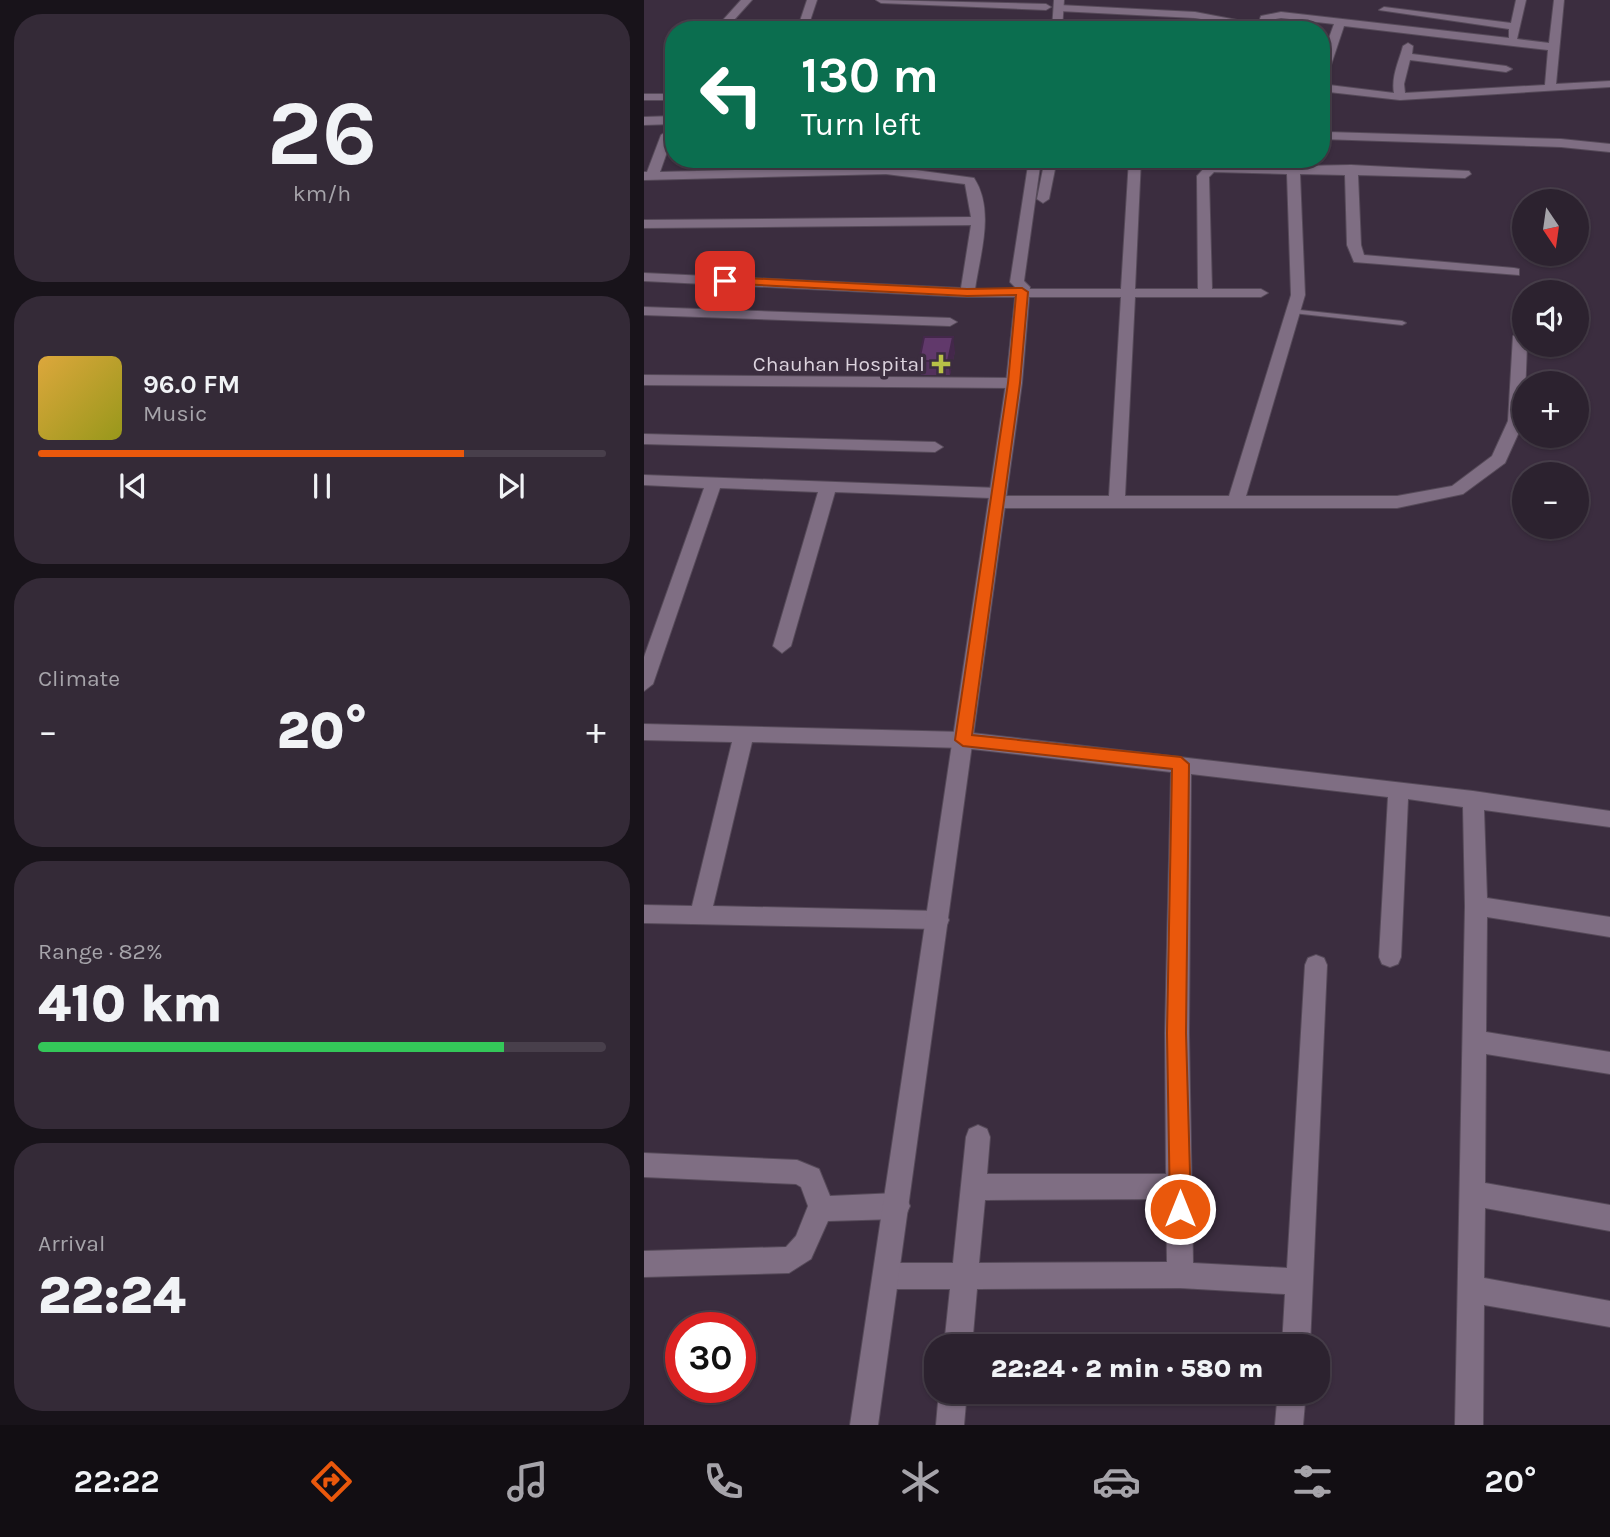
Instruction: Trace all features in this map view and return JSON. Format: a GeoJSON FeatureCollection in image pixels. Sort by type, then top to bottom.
{"type":"FeatureCollection","features":[{"type":"Feature","properties":{"kind":"street"},"geometry":{"type":"LineString","coordinates":[[727,21],[747,0]]}},
{"type":"Feature","properties":{"kind":"street"},"geometry":{"type":"LineString","coordinates":[[805,21],[812,0]]}},
{"type":"Feature","properties":{"kind":"street"},"geometry":{"type":"LineString","coordinates":[[881,0],[1046,4]]}},
{"type":"Feature","properties":{"kind":"street"},"geometry":{"type":"LineString","coordinates":[[1502,90],[1521,0]]}},
{"type":"Feature","properties":{"kind":"street"},"geometry":{"type":"LineString","coordinates":[[1550,87],[1559,0]]}},
{"type":"Feature","properties":{"kind":"street"},"geometry":{"type":"LineString","coordinates":[[1059,4],[1195,15],[1224,21]]}},
{"type":"Feature","properties":{"kind":"street"},"geometry":{"type":"LineString","coordinates":[[1379,25],[1385,5],[1415,14],[1458,14],[1515,27]]}},
{"type":"Feature","properties":{"kind":"street"},"geometry":{"type":"LineString","coordinates":[[1264,21],[1272,15],[1300,12],[1341,20],[1554,47]]}},
{"type":"Feature","properties":{"kind":"street"},"geometry":{"type":"LineString","coordinates":[[1401,97],[1398,84],[1415,14]]}},
{"type":"Feature","properties":{"kind":"street"},"geometry":{"type":"LineString","coordinates":[[1193,21],[1195,15]]}},
{"type":"Feature","properties":{"kind":"street"},"geometry":{"type":"LineString","coordinates":[[1330,51],[1341,20]]}},
{"type":"Feature","properties":{"kind":"street"},"geometry":{"type":"LineString","coordinates":[[1405,56],[1506,69]]}},
{"type":"Feature","properties":{"kind":"street"},"geometry":{"type":"LineString","coordinates":[[1330,89],[1401,97],[1610,84]]}},
{"type":"Feature","properties":{"kind":"street"},"geometry":{"type":"LineString","coordinates":[[644,97],[665,97]]}},
{"type":"Feature","properties":{"kind":"street"},"geometry":{"type":"LineString","coordinates":[[644,121],[665,120]]}},
{"type":"Feature","properties":{"kind":"street"},"geometry":{"type":"LineString","coordinates":[[1330,134],[1561,143],[1610,148]]}},
{"type":"Feature","properties":{"kind":"street"},"geometry":{"type":"LineString","coordinates":[[665,139],[648,176],[761,168]]}},
{"type":"Feature","properties":{"kind":"street"},"geometry":{"type":"LineString","coordinates":[[1330,167],[1465,174]]}},
{"type":"Feature","properties":{"kind":"street"},"geometry":{"type":"LineString","coordinates":[[903,168],[970,181],[976,188],[978,221],[967,293]]}},
{"type":"Feature","properties":{"kind":"street"},"geometry":{"type":"LineString","coordinates":[[864,1425],[1014,383],[1022,289],[1017,282],[1034,168]]}},
{"type":"Feature","properties":{"kind":"street"},"geometry":{"type":"LineString","coordinates":[[1022,289],[1030,283],[1049,168]]}},
{"type":"Feature","properties":{"kind":"street"},"geometry":{"type":"LineString","coordinates":[[1116,500],[1135,168]]}},
{"type":"Feature","properties":{"kind":"street"},"geometry":{"type":"LineString","coordinates":[[1205,291],[1205,171],[1214,168]]}},
{"type":"Feature","properties":{"kind":"street"},"geometry":{"type":"LineString","coordinates":[[1236,501],[1298,295],[1294,168]]}},
{"type":"Feature","properties":{"kind":"street"},"geometry":{"type":"LineString","coordinates":[[1351,169],[1354,245],[1359,259],[1514,272]]}},
{"type":"Feature","properties":{"kind":"street"},"geometry":{"type":"LineString","coordinates":[[644,224],[978,221]]}},
{"type":"Feature","properties":{"kind":"street"},"geometry":{"type":"LineString","coordinates":[[644,276],[967,293],[1022,289],[1261,293]]}},
{"type":"Feature","properties":{"kind":"street"},"geometry":{"type":"LineString","coordinates":[[644,311],[950,322]]}},
{"type":"Feature","properties":{"kind":"street"},"geometry":{"type":"LineString","coordinates":[[644,480],[998,497],[1397,502],[1457,490],[1499,459],[1516,421],[1519,357]]}},
{"type":"Feature","properties":{"kind":"street"},"geometry":{"type":"LineString","coordinates":[[644,380],[1014,383]]}},
{"type":"Feature","properties":{"kind":"street"},"geometry":{"type":"LineString","coordinates":[[644,439],[935,447]]}},
{"type":"Feature","properties":{"kind":"street"},"geometry":{"type":"LineString","coordinates":[[644,684],[714,483]]}},
{"type":"Feature","properties":{"kind":"street"},"geometry":{"type":"LineString","coordinates":[[782,646],[828,487]]}},
{"type":"Feature","properties":{"kind":"street"},"geometry":{"type":"LineString","coordinates":[[644,732],[963,740],[1473,799],[1610,819]]}},
{"type":"Feature","properties":{"kind":"street"},"geometry":{"type":"LineString","coordinates":[[700,916],[744,734]]}},
{"type":"Feature","properties":{"kind":"street"},"geometry":{"type":"LineString","coordinates":[[1180,1275],[1177,1033],[1181,764]]}},
{"type":"Feature","properties":{"kind":"street"},"geometry":{"type":"LineString","coordinates":[[1390,957],[1398,790]]}},
{"type":"Feature","properties":{"kind":"street"},"geometry":{"type":"LineString","coordinates":[[1469,1425],[1476,906],[1473,799]]}},
{"type":"Feature","properties":{"kind":"street"},"geometry":{"type":"LineString","coordinates":[[1476,906],[1610,927]]}},
{"type":"Feature","properties":{"kind":"street"},"geometry":{"type":"LineString","coordinates":[[644,914],[938,920]]}},
{"type":"Feature","properties":{"kind":"street"},"geometry":{"type":"LineString","coordinates":[[1297,1334],[1316,965]]}},
{"type":"Feature","properties":{"kind":"street"},"geometry":{"type":"LineString","coordinates":[[1475,1041],[1610,1063]]}},
{"type":"Feature","properties":{"kind":"street"},"geometry":{"type":"LineString","coordinates":[[959,1334],[978,1137]]}},
{"type":"Feature","properties":{"kind":"street"},"geometry":{"type":"LineString","coordinates":[[644,1165],[797,1172],[810,1178],[822,1209]]}},
{"type":"Feature","properties":{"kind":"street"},"geometry":{"type":"LineString","coordinates":[[973,1188],[1180,1186]]}},
{"type":"Feature","properties":{"kind":"street"},"geometry":{"type":"LineString","coordinates":[[1472,1194],[1610,1218]]}},
{"type":"Feature","properties":{"kind":"street"},"geometry":{"type":"LineString","coordinates":[[644,1264],[789,1260],[800,1255],[805,1248],[816,1214],[822,1209],[897,1206]]}},
{"type":"Feature","properties":{"kind":"street"},"geometry":{"type":"LineString","coordinates":[[887,1276],[1180,1275],[1300,1282]]}},
{"type":"Feature","properties":{"kind":"street"},"geometry":{"type":"LineString","coordinates":[[1471,1289],[1610,1314]]}},
{"type":"Feature","properties":{"kind":"street"},"geometry":{"type":"LineString","coordinates":[[950,1425],[952,1404]]}},
{"type":"Feature","properties":{"kind":"street"},"geometry":{"type":"LineString","coordinates":[[1289,1425],[1291,1404]]}},
{"type":"Feature","properties":{"kind":"lane"},"geometry":{"type":"LineString","coordinates":[[1293,311],[1402,323]]}},
{"type":"Feature","properties":{"kind":"building"},"geometry":{"type":"Polygon","coordinates":[[[924,337],[953,337],[948,361],[919,361],[924,337]]]}},
{"type":"Feature","properties":{"kind":"place","name":"Chauhan Hospital"},"geometry":{"type":"Point","coordinates":[941,364]}},
{"type":"Feature","properties":{"kind":"route"},"geometry":{"type":"LineString","coordinates":[[725,281],[967,293],[1022,292],[1014,383],[963,740],[1181,764],[1177,1033],[1180,1209]]}}]}
